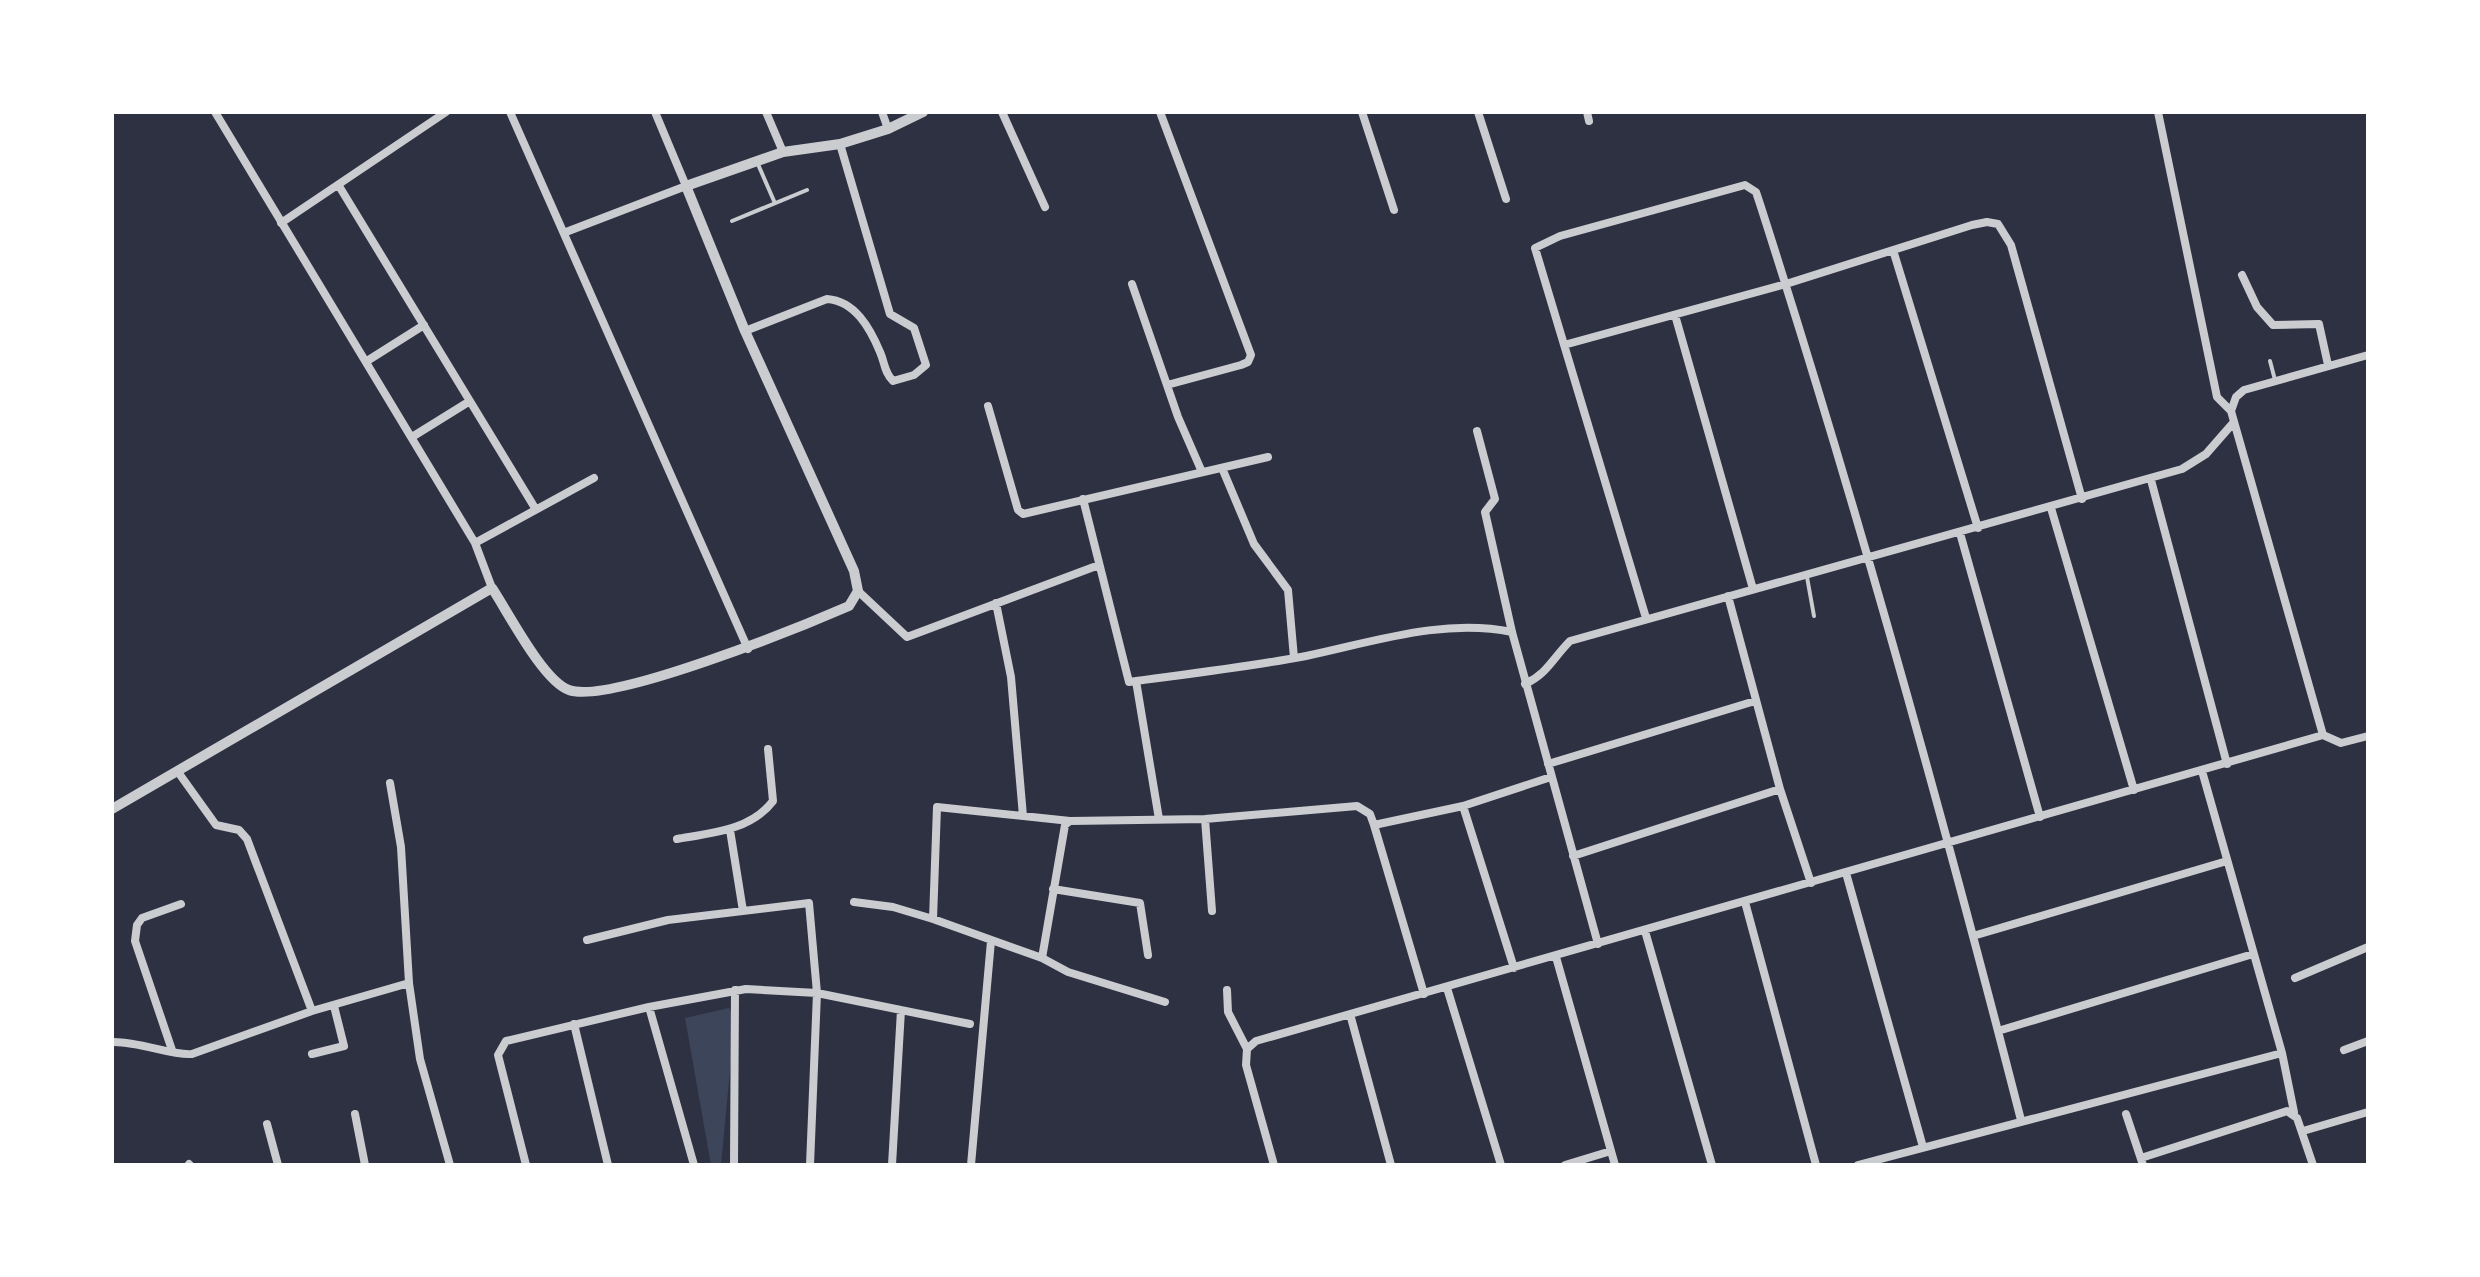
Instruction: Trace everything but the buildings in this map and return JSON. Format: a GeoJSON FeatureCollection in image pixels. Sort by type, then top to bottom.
{"type":"FeatureCollection","features":[{"type":"Feature","properties":{"kind":"street"},"geometry":{"type":"LineString","coordinates":[[215,112],[475,543],[492,588],[549,674],[568,690],[582,693],[633,682],[748,649],[849,606],[858,591]]}},
{"type":"Feature","properties":{"kind":"street"},"geometry":{"type":"LineString","coordinates":[[281,223],[446,112]]}},
{"type":"Feature","properties":{"kind":"street"},"geometry":{"type":"LineString","coordinates":[[510,112],[566,232],[748,649]]}},
{"type":"Feature","properties":{"kind":"street"},"geometry":{"type":"LineString","coordinates":[[655,112],[745,331],[854,571],[858,591],[907,637],[1099,565]]}},
{"type":"Feature","properties":{"kind":"street"},"geometry":{"type":"LineString","coordinates":[[766,112],[783,152]]}},
{"type":"Feature","properties":{"kind":"street"},"geometry":{"type":"LineString","coordinates":[[882,112],[888,129]]}},
{"type":"Feature","properties":{"kind":"street"},"geometry":{"type":"LineString","coordinates":[[566,232],[756,160],[783,152],[840,144],[888,129],[923,112]]}},
{"type":"Feature","properties":{"kind":"street"},"geometry":{"type":"LineString","coordinates":[[1002,112],[1045,207]]}},
{"type":"Feature","properties":{"kind":"street"},"geometry":{"type":"LineString","coordinates":[[1160,112],[1251,355],[1248,362],[1241,365],[1167,385]]}},
{"type":"Feature","properties":{"kind":"street"},"geometry":{"type":"LineString","coordinates":[[1362,112],[1394,210]]}},
{"type":"Feature","properties":{"kind":"street"},"geometry":{"type":"LineString","coordinates":[[1478,112],[1506,199]]}},
{"type":"Feature","properties":{"kind":"street"},"geometry":{"type":"LineString","coordinates":[[2158,112],[2217,397],[2231,411],[2323,735]]}},
{"type":"Feature","properties":{"kind":"street"},"geometry":{"type":"LineString","coordinates":[[745,331],[827,299],[839,300],[863,320],[891,380],[898,381],[914,375],[926,365],[919,340],[910,325],[897,321],[890,314],[840,144]]}},
{"type":"Feature","properties":{"kind":"street"},"geometry":{"type":"LineString","coordinates":[[1646,618],[1534,254],[1539,243],[1737,185],[1756,192],[1786,284],[1869,558],[1950,843],[2021,1120]]}},
{"type":"Feature","properties":{"kind":"street"},"geometry":{"type":"LineString","coordinates":[[339,186],[535,508]]}},
{"type":"Feature","properties":{"kind":"street"},"geometry":{"type":"LineString","coordinates":[[1564,345],[1786,284],[1972,225],[1987,222],[1998,224],[2011,245],[2082,499]]}},
{"type":"Feature","properties":{"kind":"street"},"geometry":{"type":"LineString","coordinates":[[1893,250],[1978,528]]}},
{"type":"Feature","properties":{"kind":"street"},"geometry":{"type":"LineString","coordinates":[[2242,275],[2257,307],[2273,325],[2319,324],[2328,365]]}},
{"type":"Feature","properties":{"kind":"street"},"geometry":{"type":"LineString","coordinates":[[1132,284],[1167,385],[1202,472]]}},
{"type":"Feature","properties":{"kind":"street"},"geometry":{"type":"LineString","coordinates":[[1675,315],[1753,589]]}},
{"type":"Feature","properties":{"kind":"street"},"geometry":{"type":"LineString","coordinates":[[367,361],[424,325]]}},
{"type":"Feature","properties":{"kind":"street"},"geometry":{"type":"LineString","coordinates":[[2231,411],[2236,397],[2244,390],[2368,355]]}},
{"type":"Feature","properties":{"kind":"street"},"geometry":{"type":"LineString","coordinates":[[412,437],[470,401]]}},
{"type":"Feature","properties":{"kind":"street"},"geometry":{"type":"LineString","coordinates":[[988,406],[1018,510],[1023,514],[1035,514],[1083,499],[1268,457]]}},
{"type":"Feature","properties":{"kind":"street"},"geometry":{"type":"LineString","coordinates":[[1525,684],[1548,671],[1556,655],[1570,641],[2182,469],[2206,454],[2234,422]]}},
{"type":"Feature","properties":{"kind":"street"},"geometry":{"type":"LineString","coordinates":[[1477,431],[1495,499],[1485,512],[1512,632],[1598,944]]}},
{"type":"Feature","properties":{"kind":"street"},"geometry":{"type":"LineString","coordinates":[[1222,468],[1254,544],[1288,590],[1294,658]]}},
{"type":"Feature","properties":{"kind":"street"},"geometry":{"type":"LineString","coordinates":[[475,543],[594,478]]}},
{"type":"Feature","properties":{"kind":"street"},"geometry":{"type":"LineString","coordinates":[[2151,480],[2227,764]]}},
{"type":"Feature","properties":{"kind":"street"},"geometry":{"type":"LineString","coordinates":[[1083,499],[1129,682],[1294,658],[1410,632],[1462,628],[1512,632]]}},
{"type":"Feature","properties":{"kind":"street"},"geometry":{"type":"LineString","coordinates":[[2051,508],[2134,790]]}},
{"type":"Feature","properties":{"kind":"street"},"geometry":{"type":"LineString","coordinates":[[1960,533],[2040,817]]}},
{"type":"Feature","properties":{"kind":"street"},"geometry":{"type":"LineString","coordinates":[[112,809],[492,588]]}},
{"type":"Feature","properties":{"kind":"street"},"geometry":{"type":"LineString","coordinates":[[1728,596],[1780,789],[1811,883]]}},
{"type":"Feature","properties":{"kind":"street"},"geometry":{"type":"LineString","coordinates":[[996,603],[1011,677],[1023,816]]}},
{"type":"Feature","properties":{"kind":"street"},"geometry":{"type":"LineString","coordinates":[[1136,681],[1159,819]]}},
{"type":"Feature","properties":{"kind":"street"},"geometry":{"type":"LineString","coordinates":[[1548,764],[1755,701]]}},
{"type":"Feature","properties":{"kind":"street"},"geometry":{"type":"LineString","coordinates":[[1247,1049],[1256,1041],[2323,735],[2341,743],[2368,736]]}},
{"type":"Feature","properties":{"kind":"street"},"geometry":{"type":"LineString","coordinates":[[677,839],[730,830],[764,813],[773,801],[768,749]]}},
{"type":"Feature","properties":{"kind":"street"},"geometry":{"type":"LineString","coordinates":[[2202,771],[2282,1053],[2294,1112],[2313,1165]]}},
{"type":"Feature","properties":{"kind":"street"},"geometry":{"type":"LineString","coordinates":[[178,772],[216,825],[239,830],[247,839],[312,1011]]}},
{"type":"Feature","properties":{"kind":"street"},"geometry":{"type":"LineString","coordinates":[[1374,825],[1463,806],[1551,777]]}},
{"type":"Feature","properties":{"kind":"street"},"geometry":{"type":"LineString","coordinates":[[390,783],[401,847],[409,983],[420,1059],[450,1165]]}},
{"type":"Feature","properties":{"kind":"street"},"geometry":{"type":"LineString","coordinates":[[1573,856],[1780,789]]}},
{"type":"Feature","properties":{"kind":"street"},"geometry":{"type":"LineString","coordinates":[[933,919],[937,807],[1070,821],[1205,819],[1357,806],[1370,814],[1374,825],[1424,994]]}},
{"type":"Feature","properties":{"kind":"street"},"geometry":{"type":"LineString","coordinates":[[1463,806],[1514,968]]}},
{"type":"Feature","properties":{"kind":"street"},"geometry":{"type":"LineString","coordinates":[[1205,819],[1212,911]]}},
{"type":"Feature","properties":{"kind":"street"},"geometry":{"type":"LineString","coordinates":[[1042,958],[1065,825],[1070,821]]}},
{"type":"Feature","properties":{"kind":"street"},"geometry":{"type":"LineString","coordinates":[[730,830],[743,911]]}},
{"type":"Feature","properties":{"kind":"street"},"geometry":{"type":"LineString","coordinates":[[1973,936],[2227,861]]}},
{"type":"Feature","properties":{"kind":"street"},"geometry":{"type":"LineString","coordinates":[[1846,873],[1923,1147]]}},
{"type":"Feature","properties":{"kind":"street"},"geometry":{"type":"LineString","coordinates":[[1053,889],[1140,903],[1148,955]]}},
{"type":"Feature","properties":{"kind":"street"},"geometry":{"type":"LineString","coordinates":[[854,902],[893,907],[933,919],[1042,958],[1068,972],[1165,1002]]}},
{"type":"Feature","properties":{"kind":"street"},"geometry":{"type":"LineString","coordinates":[[1745,902],[1816,1165]]}},
{"type":"Feature","properties":{"kind":"street"},"geometry":{"type":"LineString","coordinates":[[587,940],[668,920],[809,903],[817,993],[810,1165]]}},
{"type":"Feature","properties":{"kind":"street"},"geometry":{"type":"LineString","coordinates":[[172,1050],[135,941],[135,932],[142,918],[181,904]]}},
{"type":"Feature","properties":{"kind":"street"},"geometry":{"type":"LineString","coordinates":[[1645,931],[1712,1165]]}},
{"type":"Feature","properties":{"kind":"street"},"geometry":{"type":"LineString","coordinates":[[971,1165],[991,941]]}},
{"type":"Feature","properties":{"kind":"street"},"geometry":{"type":"LineString","coordinates":[[2295,978],[2368,947]]}},
{"type":"Feature","properties":{"kind":"street"},"geometry":{"type":"LineString","coordinates":[[1998,1031],[2253,954]]}},
{"type":"Feature","properties":{"kind":"street"},"geometry":{"type":"LineString","coordinates":[[1556,957],[1615,1165]]}},
{"type":"Feature","properties":{"kind":"street"},"geometry":{"type":"LineString","coordinates":[[112,1042],[172,1050],[182,1055],[192,1054],[312,1011],[409,983]]}},
{"type":"Feature","properties":{"kind":"street"},"geometry":{"type":"LineString","coordinates":[[1447,988],[1501,1165]]}},
{"type":"Feature","properties":{"kind":"street"},"geometry":{"type":"LineString","coordinates":[[734,1165],[735,990]]}},
{"type":"Feature","properties":{"kind":"street"},"geometry":{"type":"LineString","coordinates":[[526,1165],[499,1049],[506,1041],[735,990],[817,993],[970,1024]]}},
{"type":"Feature","properties":{"kind":"street"},"geometry":{"type":"LineString","coordinates":[[1227,990],[1228,1012],[1247,1049],[1246,1065],[1274,1165]]}},
{"type":"Feature","properties":{"kind":"street"},"geometry":{"type":"LineString","coordinates":[[312,1054],[344,1046],[334,1006]]}},
{"type":"Feature","properties":{"kind":"street"},"geometry":{"type":"LineString","coordinates":[[649,1007],[694,1165]]}},
{"type":"Feature","properties":{"kind":"street"},"geometry":{"type":"LineString","coordinates":[[892,1165],[901,1010]]}},
{"type":"Feature","properties":{"kind":"street"},"geometry":{"type":"LineString","coordinates":[[1350,1014],[1391,1165]]}},
{"type":"Feature","properties":{"kind":"street"},"geometry":{"type":"LineString","coordinates":[[574,1024],[608,1165]]}},
{"type":"Feature","properties":{"kind":"street"},"geometry":{"type":"LineString","coordinates":[[2344,1050],[2368,1041]]}},
{"type":"Feature","properties":{"kind":"street"},"geometry":{"type":"LineString","coordinates":[[1858,1165],[2282,1053]]}},
{"type":"Feature","properties":{"kind":"street"},"geometry":{"type":"LineString","coordinates":[[2126,1114],[2142,1161],[2281,1112],[2294,1112]]}},
{"type":"Feature","properties":{"kind":"street"},"geometry":{"type":"LineString","coordinates":[[2303,1131],[2368,1112]]}},
{"type":"Feature","properties":{"kind":"street"},"geometry":{"type":"LineString","coordinates":[[355,1114],[365,1165]]}},
{"type":"Feature","properties":{"kind":"street"},"geometry":{"type":"LineString","coordinates":[[267,1124],[278,1165]]}},
{"type":"Feature","properties":{"kind":"street"},"geometry":{"type":"LineString","coordinates":[[1565,1165],[1611,1151]]}},
{"type":"Feature","properties":{"kind":"lane"},"geometry":{"type":"LineString","coordinates":[[756,160],[775,202]]}},
{"type":"Feature","properties":{"kind":"lane"},"geometry":{"type":"LineString","coordinates":[[732,221],[807,190]]}},
{"type":"Feature","properties":{"kind":"lane"},"geometry":{"type":"LineString","coordinates":[[2270,361],[2275,380]]}},
{"type":"Feature","properties":{"kind":"lane"},"geometry":{"type":"LineString","coordinates":[[1806,575],[1814,616]]}},
{"type":"Feature","properties":{"kind":"shaded area"},"geometry":{"type":"Polygon","coordinates":[[[729,1008],[735,1019],[721,1165],[711,1165],[685,1018],[729,1008]]]}}]}
